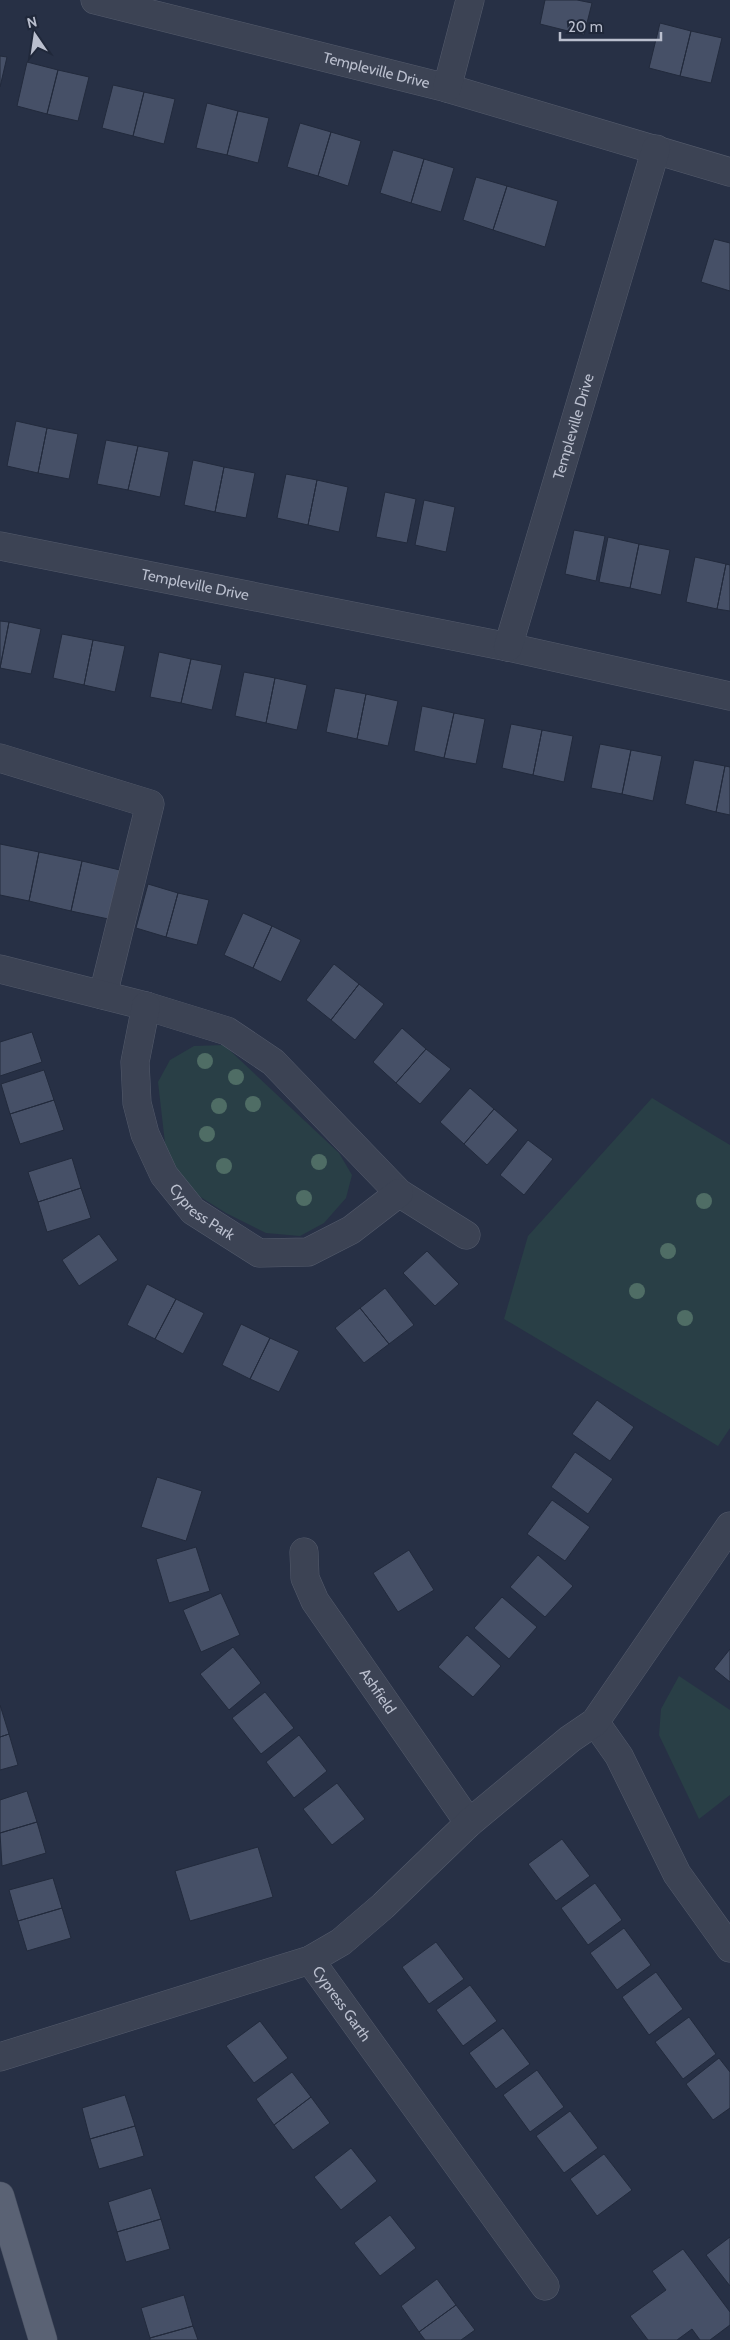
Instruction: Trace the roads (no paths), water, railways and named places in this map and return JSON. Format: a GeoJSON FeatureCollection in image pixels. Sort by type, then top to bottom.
{"type":"FeatureCollection","features":[{"type":"Feature","properties":{"kind":"main road"},"geometry":{"type":"LineString","coordinates":[[0,2196],[43,2340]]}},
{"type":"Feature","properties":{"kind":"street","name":"Templeville Drive"},"geometry":{"type":"LineString","coordinates":[[95,0],[447,88],[730,172]]}},
{"type":"Feature","properties":{"kind":"street"},"geometry":{"type":"LineString","coordinates":[[447,88],[470,0]]}},
{"type":"Feature","properties":{"kind":"street","name":"Templeville Drive"},"geometry":{"type":"LineString","coordinates":[[508,647],[656,149]]}},
{"type":"Feature","properties":{"kind":"street","name":"Templeville Drive"},"geometry":{"type":"LineString","coordinates":[[0,546],[508,647],[730,696]]}},
{"type":"Feature","properties":{"kind":"street"},"geometry":{"type":"LineString","coordinates":[[0,758],[150,804],[103,994]]}},
{"type":"Feature","properties":{"kind":"street"},"geometry":{"type":"LineString","coordinates":[[0,969],[103,994],[227,1031],[273,1062],[399,1193],[466,1235]]}},
{"type":"Feature","properties":{"kind":"street","name":"Cypress Park"},"geometry":{"type":"LineString","coordinates":[[146,1006],[135,1062],[137,1103],[145,1134],[164,1175],[193,1211],[259,1253],[308,1252],[351,1230],[399,1193]]}},
{"type":"Feature","properties":{"kind":"street"},"geometry":{"type":"LineString","coordinates":[[310,1960],[341,1942],[469,1823],[570,1739],[595,1722],[730,1526]]}},
{"type":"Feature","properties":{"kind":"street","name":"Ashfield"},"geometry":{"type":"LineString","coordinates":[[304,1552],[305,1578],[314,1602],[469,1823]]}},
{"type":"Feature","properties":{"kind":"street"},"geometry":{"type":"LineString","coordinates":[[595,1722],[619,1756],[677,1874],[730,1948]]}},
{"type":"Feature","properties":{"kind":"street","name":"Cypress Garth"},"geometry":{"type":"LineString","coordinates":[[0,2057],[310,1960],[545,2286]]}}]}
